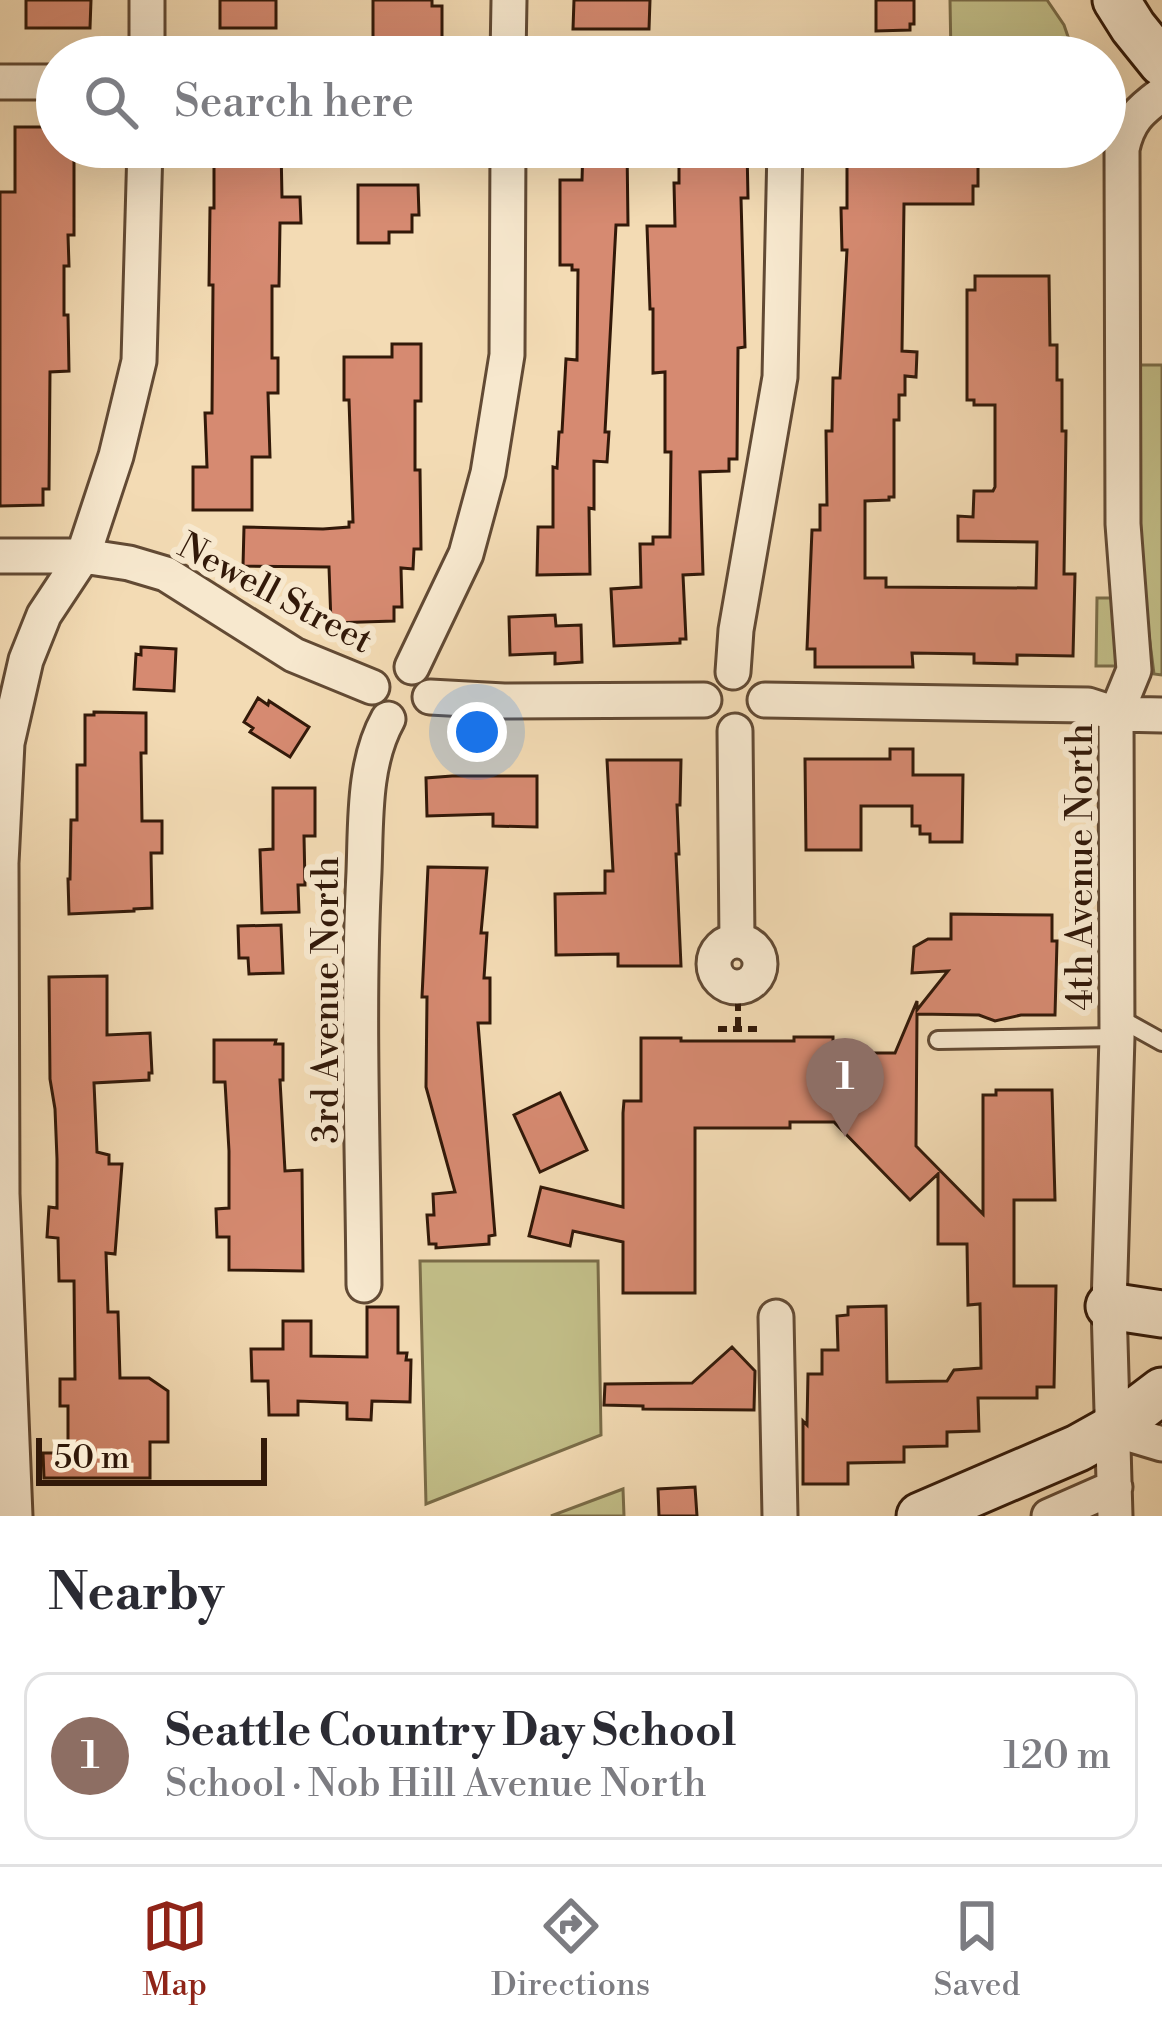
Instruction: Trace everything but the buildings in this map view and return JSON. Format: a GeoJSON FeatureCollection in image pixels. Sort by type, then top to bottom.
{"type":"FeatureCollection","features":[{"type":"Feature","properties":{"kind":"main road"},"geometry":{"type":"LineString","coordinates":[[1119,2],[1162,63]]}},
{"type":"Feature","properties":{"kind":"main road"},"geometry":{"type":"LineString","coordinates":[[1109,1306],[1162,1314]]}},
{"type":"Feature","properties":{"kind":"main road"},"geometry":{"type":"LineString","coordinates":[[920,1516],[1078,1448],[1162,1391]]}},
{"type":"Feature","properties":{"kind":"main road"},"geometry":{"type":"LineString","coordinates":[[1112,1429],[1162,1422]]}},
{"type":"Feature","properties":{"kind":"street"},"geometry":{"type":"LineString","coordinates":[[146,0],[147,36]]}},
{"type":"Feature","properties":{"kind":"street"},"geometry":{"type":"LineString","coordinates":[[508,36],[509,0]]}},
{"type":"Feature","properties":{"kind":"street"},"geometry":{"type":"LineString","coordinates":[[0,82],[36,82]]}},
{"type":"Feature","properties":{"kind":"street","name":"4th Avenue North"},"geometry":{"type":"LineString","coordinates":[[1126,129],[1162,94]]}},
{"type":"Feature","properties":{"kind":"street"},"geometry":{"type":"LineString","coordinates":[[15,1516],[2,1194],[2,862],[7,743],[26,660],[44,615],[83,556],[116,456],[139,361],[144,168]]}},
{"type":"Feature","properties":{"kind":"street"},"geometry":{"type":"LineString","coordinates":[[412,667],[466,554],[488,473],[507,355],[508,168]]}},
{"type":"Feature","properties":{"kind":"street"},"geometry":{"type":"LineString","coordinates":[[733,672],[736,630],[780,377],[785,168]]}},
{"type":"Feature","properties":{"kind":"street","name":"4th Avenue North"},"geometry":{"type":"LineString","coordinates":[[1115,1501],[1109,1306],[1117,1027],[1116,714],[1134,670],[1123,524],[1122,168]]}},
{"type":"Feature","properties":{"kind":"street","name":"Newell Street"},"geometry":{"type":"LineString","coordinates":[[0,556],[83,556],[166,574],[294,655],[372,687]]}},
{"type":"Feature","properties":{"kind":"street"},"geometry":{"type":"LineString","coordinates":[[390,666],[412,667],[426,678],[427,707],[413,720],[388,719],[374,705],[372,687],[390,666]]}},
{"type":"Feature","properties":{"kind":"street"},"geometry":{"type":"LineString","coordinates":[[733,672],[752,677],[765,700],[755,722],[735,731],[712,722],[704,700],[715,679],[733,672]]}},
{"type":"Feature","properties":{"kind":"street"},"geometry":{"type":"LineString","coordinates":[[430,698],[704,700]]}},
{"type":"Feature","properties":{"kind":"street"},"geometry":{"type":"LineString","coordinates":[[765,700],[1088,705],[1116,714],[1162,715]]}},
{"type":"Feature","properties":{"kind":"street","name":"3rd Avenue North"},"geometry":{"type":"LineString","coordinates":[[364,1286],[361,938],[367,800],[376,740],[388,719]]}},
{"type":"Feature","properties":{"kind":"street"},"geometry":{"type":"LineString","coordinates":[[735,731],[737,941]]}},
{"type":"Feature","properties":{"kind":"street"},"geometry":{"type":"LineString","coordinates":[[776,1317],[780,1516]]}},
{"type":"Feature","properties":{"kind":"street"},"geometry":{"type":"LineString","coordinates":[[1112,1429],[1162,1444]]}},
{"type":"Feature","properties":{"kind":"street"},"geometry":{"type":"LineString","coordinates":[[1049,1516],[1115,1501]]}},
{"type":"Feature","properties":{"kind":"lane"},"geometry":{"type":"LineString","coordinates":[[938,1040],[1117,1027],[1162,1042]]}},
{"type":"Feature","properties":{"kind":"path"},"geometry":{"type":"LineString","coordinates":[[738,1002],[738,1029]]}},
{"type":"Feature","properties":{"kind":"path"},"geometry":{"type":"LineString","coordinates":[[718,1029],[758,1029]]}},
{"type":"Feature","properties":{"kind":"shaded area"},"geometry":{"type":"Polygon","coordinates":[[[950,0],[1047,0],[1068,36],[951,36],[950,0]]]}},
{"type":"Feature","properties":{"kind":"shaded area"},"geometry":{"type":"Polygon","coordinates":[[[1139,365],[1162,365],[1162,675],[1154,674],[1139,557],[1139,365]]]}},
{"type":"Feature","properties":{"kind":"shaded area"},"geometry":{"type":"Polygon","coordinates":[[[1097,598],[1112,598],[1130,666],[1096,666],[1097,598]]]}},
{"type":"Feature","properties":{"kind":"shaded area"},"geometry":{"type":"Polygon","coordinates":[[[420,1261],[598,1261],[601,1435],[426,1504],[420,1261]]]}},
{"type":"Feature","properties":{"kind":"shaded area"},"geometry":{"type":"Polygon","coordinates":[[[623,1489],[624,1516],[551,1516],[623,1489]]]}},
{"type":"Feature","properties":{"kind":"place","name":"Seattle Country Day School"},"geometry":{"type":"Point","coordinates":[845,1137]}}]}
